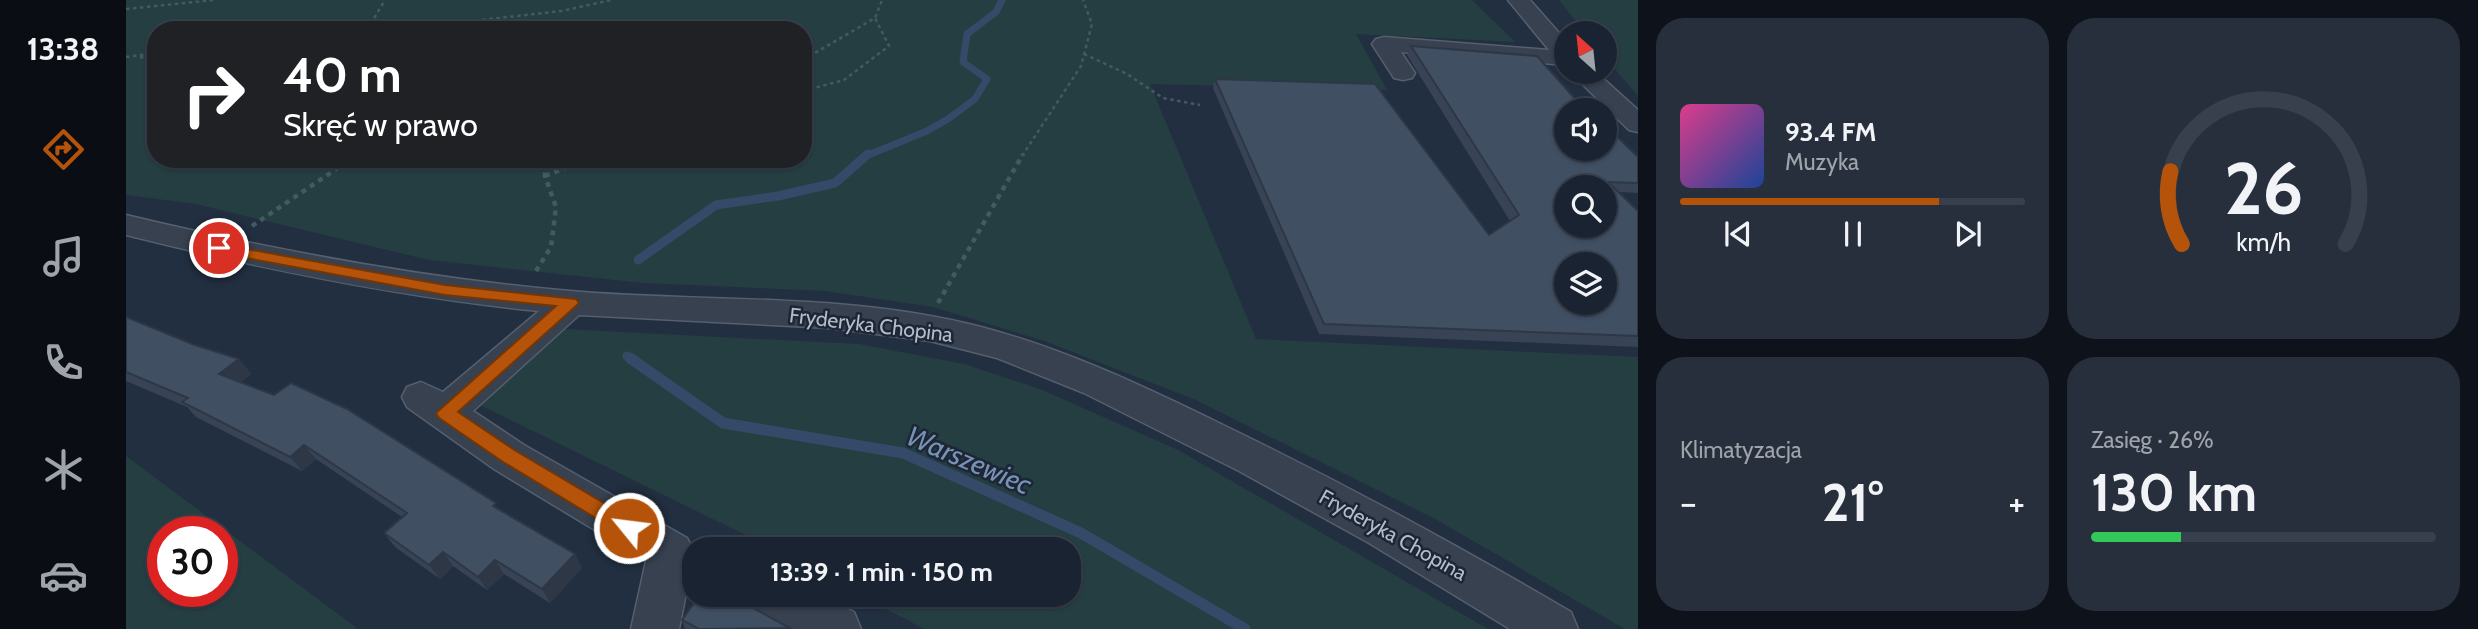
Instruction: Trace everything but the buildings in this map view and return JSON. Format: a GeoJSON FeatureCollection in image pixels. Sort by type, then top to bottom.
{"type":"FeatureCollection","features":[{"type":"Feature","properties":{"kind":"street"},"geometry":{"type":"LineString","coordinates":[[1520,0],[1554,41]]}},
{"type":"Feature","properties":{"kind":"street"},"geometry":{"type":"LineString","coordinates":[[1402,73],[1384,44],[1554,55]]}},
{"type":"Feature","properties":{"kind":"street"},"geometry":{"type":"LineString","coordinates":[[1595,84],[1638,124]]}},
{"type":"Feature","properties":{"kind":"street","name":"Fryderyka Chopina"},"geometry":{"type":"LineString","coordinates":[[126,225],[219,248],[445,290],[571,303],[818,316],[925,328],[979,340],[1027,355],[1159,411],[1371,520],[1554,629]]}},
{"type":"Feature","properties":{"kind":"street"},"geometry":{"type":"LineString","coordinates":[[571,303],[433,405],[520,464],[682,555]]}},
{"type":"Feature","properties":{"kind":"street"},"geometry":{"type":"LineString","coordinates":[[655,629],[682,559]]}},
{"type":"Feature","properties":{"kind":"street"},"geometry":{"type":"LineString","coordinates":[[795,607],[837,629]]}},
{"type":"Feature","properties":{"kind":"path"},"geometry":{"type":"LineString","coordinates":[[126,9],[214,0]]}},
{"type":"Feature","properties":{"kind":"path"},"geometry":{"type":"LineString","coordinates":[[373,21],[385,0]]}},
{"type":"Feature","properties":{"kind":"path"},"geometry":{"type":"LineString","coordinates":[[468,21],[561,10],[612,0]]}},
{"type":"Feature","properties":{"kind":"path"},"geometry":{"type":"LineString","coordinates":[[812,55],[875,18],[882,0]]}},
{"type":"Feature","properties":{"kind":"path"},"geometry":{"type":"LineString","coordinates":[[925,328],[1028,145],[1081,66],[1092,24],[1083,0]]}},
{"type":"Feature","properties":{"kind":"path"},"geometry":{"type":"LineString","coordinates":[[812,89],[844,80],[889,46],[875,18]]}},
{"type":"Feature","properties":{"kind":"path"},"geometry":{"type":"LineString","coordinates":[[126,57],[147,54]]}},
{"type":"Feature","properties":{"kind":"path"},"geometry":{"type":"LineString","coordinates":[[1084,54],[1127,74],[1163,98],[1200,105]]}},
{"type":"Feature","properties":{"kind":"path"},"geometry":{"type":"LineString","coordinates":[[133,56],[147,58]]}},
{"type":"Feature","properties":{"kind":"path"},"geometry":{"type":"LineString","coordinates":[[219,248],[338,168]]}},
{"type":"Feature","properties":{"kind":"path"},"geometry":{"type":"LineString","coordinates":[[531,281],[551,247],[556,207],[545,176],[545,168]]}},
{"type":"Feature","properties":{"kind":"path"},"geometry":{"type":"LineString","coordinates":[[545,176],[566,168]]}},
{"type":"Feature","properties":{"kind":"green space"},"geometry":{"type":"Polygon","coordinates":[[[126,0],[1472,0],[1515,42],[1356,34],[1387,90],[1150,84],[1256,339],[1638,357],[1638,629],[1625,629],[1437,520],[1196,400],[1044,341],[933,307],[825,291],[643,283],[429,260],[196,204],[126,195],[126,0]]]}},
{"type":"Feature","properties":{"kind":"green space"},"geometry":{"type":"Polygon","coordinates":[[[1559,0],[1638,0],[1638,96],[1617,72],[1617,21],[1576,21],[1559,0]]]}},
{"type":"Feature","properties":{"kind":"green space"},"geometry":{"type":"Polygon","coordinates":[[[563,329],[859,344],[964,364],[1040,389],[1178,450],[1488,629],[924,629],[883,607],[1081,607],[1081,537],[750,537],[478,404],[563,329]]]}},
{"type":"Feature","properties":{"kind":"green space"},"geometry":{"type":"Polygon","coordinates":[[[126,456],[206,516],[147,516],[147,607],[238,607],[238,540],[358,629],[126,629],[126,456]]]}},
{"type":"Feature","properties":{"kind":"waterway","name":"Warszewiec"},"geometry":{"type":"LineString","coordinates":[[866,156],[927,131],[975,99],[987,79],[963,62],[967,34],[996,12],[1002,0]]}},
{"type":"Feature","properties":{"kind":"waterway","name":"Warszewiec"},"geometry":{"type":"LineString","coordinates":[[638,260],[716,205],[778,196],[835,183],[868,154]]}},
{"type":"Feature","properties":{"kind":"waterway","name":"Warszewiec"},"geometry":{"type":"LineString","coordinates":[[630,358],[723,423],[903,453],[1081,533],[1245,629]]}},
{"type":"Feature","properties":{"kind":"route"},"geometry":{"type":"LineString","coordinates":[[219,248],[445,290],[571,303],[445,413],[509,457],[629,528]]}}]}
